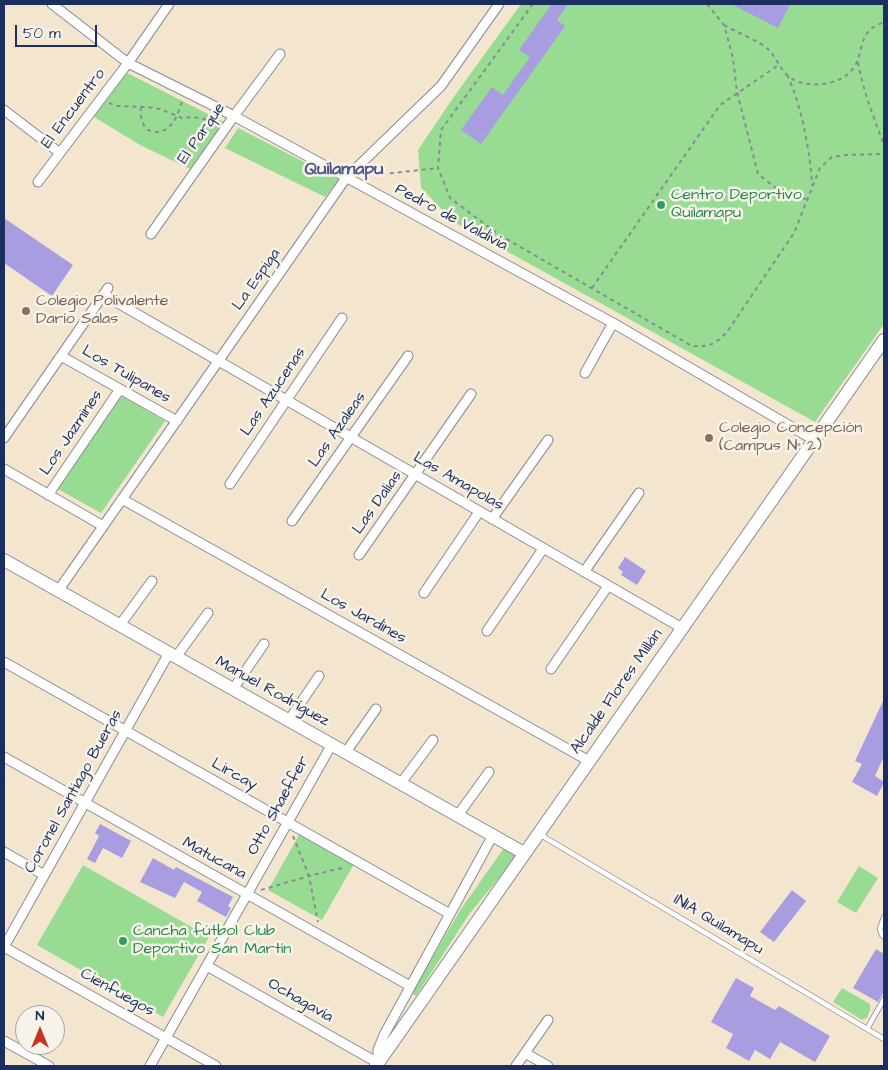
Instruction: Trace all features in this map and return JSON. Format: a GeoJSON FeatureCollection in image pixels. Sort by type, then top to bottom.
{"type":"FeatureCollection","features":[{"type":"Feature","properties":{"kind":"street","name":"Pedro de Valdivia"},"geometry":{"type":"LineString","coordinates":[[52,4],[128,63],[234,116],[613,323],[814,440]]}},
{"type":"Feature","properties":{"kind":"street","name":"El Encuentro"},"geometry":{"type":"LineString","coordinates":[[38,182],[128,63],[168,4]]}},
{"type":"Feature","properties":{"kind":"street","name":"La Espiga"},"geometry":{"type":"LineString","coordinates":[[58,591],[346,178],[441,86],[499,4]]}},
{"type":"Feature","properties":{"kind":"street","name":"El Parque"},"geometry":{"type":"LineString","coordinates":[[151,234],[280,54]]}},
{"type":"Feature","properties":{"kind":"street"},"geometry":{"type":"LineString","coordinates":[[5,114],[60,153]]}},
{"type":"Feature","properties":{"kind":"street","name":"Las Amapolas"},"geometry":{"type":"LineString","coordinates":[[61,356],[106,291],[218,361],[682,628]]}},
{"type":"Feature","properties":{"kind":"street","name":"Las Azucenas"},"geometry":{"type":"LineString","coordinates":[[230,484],[342,318]]}},
{"type":"Feature","properties":{"kind":"street"},"geometry":{"type":"LineString","coordinates":[[585,373],[613,323]]}},
{"type":"Feature","properties":{"kind":"street","name":"Alcalde Flores Millán"},"geometry":{"type":"LineString","coordinates":[[377,1064],[884,340]]}},
{"type":"Feature","properties":{"kind":"street"},"geometry":{"type":"LineString","coordinates":[[4,438],[61,356]]}},
{"type":"Feature","properties":{"kind":"street","name":"Los Tulipanes"},"geometry":{"type":"LineString","coordinates":[[61,356],[177,421]]}},
{"type":"Feature","properties":{"kind":"street","name":"Las Azaleas"},"geometry":{"type":"LineString","coordinates":[[292,520],[408,356]]}},
{"type":"Feature","properties":{"kind":"street","name":"Los Jazmines"},"geometry":{"type":"LineString","coordinates":[[48,495],[120,389]]}},
{"type":"Feature","properties":{"kind":"street","name":"Las Dalias"},"geometry":{"type":"LineString","coordinates":[[360,555],[472,394]]}},
{"type":"Feature","properties":{"kind":"street"},"geometry":{"type":"LineString","coordinates":[[492,519],[548,440]]}},
{"type":"Feature","properties":{"kind":"street"},"geometry":{"type":"LineString","coordinates":[[4,469],[103,526]]}},
{"type":"Feature","properties":{"kind":"street"},"geometry":{"type":"LineString","coordinates":[[584,572],[639,493]]}},
{"type":"Feature","properties":{"kind":"street","name":"Los Jardines"},"geometry":{"type":"LineString","coordinates":[[122,499],[589,761]]}},
{"type":"Feature","properties":{"kind":"street"},"geometry":{"type":"LineString","coordinates":[[424,593],[479,512]]}},
{"type":"Feature","properties":{"kind":"street"},"geometry":{"type":"LineString","coordinates":[[487,631],[543,548]]}},
{"type":"Feature","properties":{"kind":"street","name":"Manuel Rodríguez"},"geometry":{"type":"LineString","coordinates":[[5,563],[120,625],[524,853]]}},
{"type":"Feature","properties":{"kind":"street"},"geometry":{"type":"LineString","coordinates":[[120,625],[152,581]]}},
{"type":"Feature","properties":{"kind":"street"},"geometry":{"type":"LineString","coordinates":[[552,669],[608,586]]}},
{"type":"Feature","properties":{"kind":"street","name":"Coronel Santiago Bueras"},"geometry":{"type":"LineString","coordinates":[[4,947],[126,731],[173,655],[208,613]]}},
{"type":"Feature","properties":{"kind":"street"},"geometry":{"type":"LineString","coordinates":[[233,689],[264,644]]}},
{"type":"Feature","properties":{"kind":"street","name":"Lircay"},"geometry":{"type":"LineString","coordinates":[[4,662],[450,914]]}},
{"type":"Feature","properties":{"kind":"street"},"geometry":{"type":"LineString","coordinates":[[289,720],[320,676]]}},
{"type":"Feature","properties":{"kind":"street"},"geometry":{"type":"LineString","coordinates":[[346,752],[376,709]]}},
{"type":"Feature","properties":{"kind":"street"},"geometry":{"type":"LineString","coordinates":[[401,783],[433,740]]}},
{"type":"Feature","properties":{"kind":"street","name":"Otto Shaeffer"},"geometry":{"type":"LineString","coordinates":[[150,1066],[332,744]]}},
{"type":"Feature","properties":{"kind":"street","name":"Matucana"},"geometry":{"type":"LineString","coordinates":[[4,757],[410,986]]}},
{"type":"Feature","properties":{"kind":"street"},"geometry":{"type":"LineString","coordinates":[[458,815],[489,772]]}},
{"type":"Feature","properties":{"kind":"street"},"geometry":{"type":"LineString","coordinates":[[377,1064],[380,1042],[492,835]]}},
{"type":"Feature","properties":{"kind":"street"},"geometry":{"type":"LineString","coordinates":[[4,852],[44,875]]}},
{"type":"Feature","properties":{"kind":"street","name":"Cienfuegos"},"geometry":{"type":"LineString","coordinates":[[4,947],[216,1066]]}},
{"type":"Feature","properties":{"kind":"street","name":"Ochagavía"},"geometry":{"type":"LineString","coordinates":[[207,966],[377,1064]]}},
{"type":"Feature","properties":{"kind":"street"},"geometry":{"type":"LineString","coordinates":[[516,1066],[548,1020]]}},
{"type":"Feature","properties":{"kind":"street"},"geometry":{"type":"LineString","coordinates":[[4,1040],[49,1066]]}},
{"type":"Feature","properties":{"kind":"street"},"geometry":{"type":"LineString","coordinates":[[525,1053],[548,1066]]}},
{"type":"Feature","properties":{"kind":"lane","name":"INIA Quilamapu"},"geometry":{"type":"LineString","coordinates":[[538,833],[884,1039]]}},
{"type":"Feature","properties":{"kind":"lane"},"geometry":{"type":"LineString","coordinates":[[884,917],[880,929],[884,937]]}},
{"type":"Feature","properties":{"kind":"lane"},"geometry":{"type":"LineString","coordinates":[[867,1029],[884,1000]]}},
{"type":"Feature","properties":{"kind":"path"},"geometry":{"type":"LineString","coordinates":[[533,4],[441,130],[438,168],[450,198],[498,234],[692,346],[706,347],[716,342],[727,332],[758,289],[794,234],[820,168],[832,157],[884,154]]}},
{"type":"Feature","properties":{"kind":"path"},"geometry":{"type":"LineString","coordinates":[[707,4],[724,25],[767,48],[787,75],[792,84],[806,141],[812,172],[812,188]]}},
{"type":"Feature","properties":{"kind":"path"},"geometry":{"type":"LineString","coordinates":[[884,22],[870,29],[861,46],[858,62],[865,91],[884,145]]}},
{"type":"Feature","properties":{"kind":"path"},"geometry":{"type":"LineString","coordinates":[[724,25],[733,58],[737,92],[758,174],[786,196],[808,199]]}},
{"type":"Feature","properties":{"kind":"path"},"geometry":{"type":"LineString","coordinates":[[787,75],[804,84],[818,85],[832,82],[851,72],[858,62]]}},
{"type":"Feature","properties":{"kind":"path"},"geometry":{"type":"LineString","coordinates":[[592,288],[720,105],[780,64]]}},
{"type":"Feature","properties":{"kind":"path"},"geometry":{"type":"LineString","coordinates":[[141,107],[140,116],[143,126],[150,131],[165,131],[171,126],[187,92]]}},
{"type":"Feature","properties":{"kind":"path"},"geometry":{"type":"LineString","coordinates":[[100,100],[117,106],[160,109],[176,116],[210,120],[234,116]]}},
{"type":"Feature","properties":{"kind":"path"},"geometry":{"type":"LineString","coordinates":[[365,176],[438,168]]}},
{"type":"Feature","properties":{"kind":"path"},"geometry":{"type":"LineString","coordinates":[[288,822],[309,876],[320,935]]}},
{"type":"Feature","properties":{"kind":"path"},"geometry":{"type":"LineString","coordinates":[[247,894],[309,876],[361,864]]}},
{"type":"Feature","properties":{"kind":"green space","name":"Centro Deportivo Quilamapu"},"geometry":{"type":"Polygon","coordinates":[[[521,4],[884,4],[884,324],[815,422],[454,222],[421,188],[418,150],[521,4]]]}},
{"type":"Feature","properties":{"kind":"green space"},"geometry":{"type":"Polygon","coordinates":[[[127,73],[224,122],[190,169],[140,145],[94,117],[127,73]]]}},
{"type":"Feature","properties":{"kind":"green space"},"geometry":{"type":"Polygon","coordinates":[[[238,128],[339,180],[325,197],[225,148],[238,128]]]}},
{"type":"Feature","properties":{"kind":"green space"},"geometry":{"type":"Polygon","coordinates":[[[122,396],[165,421],[101,513],[56,488],[122,396]]]}},
{"type":"Feature","properties":{"kind":"green space"},"geometry":{"type":"Polygon","coordinates":[[[300,833],[354,864],[322,920],[268,890],[300,833]]]}},
{"type":"Feature","properties":{"kind":"green space"},"geometry":{"type":"Polygon","coordinates":[[[504,848],[518,855],[470,913],[416,996],[411,993],[461,909],[504,848]]]}},
{"type":"Feature","properties":{"kind":"green space","name":"Cancha fútbol Club Deportivo San Martín"},"geometry":{"type":"Polygon","coordinates":[[[83,865],[209,937],[163,1017],[37,945],[83,865]]]}},
{"type":"Feature","properties":{"kind":"green space"},"geometry":{"type":"Polygon","coordinates":[[[859,866],[878,878],[856,913],[837,902],[859,866]]]}},
{"type":"Feature","properties":{"kind":"green space"},"geometry":{"type":"Polygon","coordinates":[[[842,988],[870,1004],[867,1018],[862,1020],[833,1002],[842,988]]]}},
{"type":"Feature","properties":{"kind":"building"},"geometry":{"type":"Polygon","coordinates":[[[552,4],[568,4],[557,20],[565,26],[481,144],[461,130],[492,87],[503,95],[530,57],[519,50],[552,4]]]}},
{"type":"Feature","properties":{"kind":"building"},"geometry":{"type":"Polygon","coordinates":[[[731,4],[790,4],[778,28],[731,4]]]}},
{"type":"Feature","properties":{"kind":"building"},"geometry":{"type":"Polygon","coordinates":[[[4,218],[73,265],[52,296],[4,263],[4,218]]]}},
{"type":"Feature","properties":{"kind":"building"},"geometry":{"type":"Polygon","coordinates":[[[625,557],[646,571],[637,585],[621,575],[623,572],[618,568],[625,557]]]}},
{"type":"Feature","properties":{"kind":"building"},"geometry":{"type":"Polygon","coordinates":[[[884,699],[884,756],[875,776],[884,782],[877,796],[852,782],[862,764],[855,761],[884,699]]]}},
{"type":"Feature","properties":{"kind":"building"},"geometry":{"type":"Polygon","coordinates":[[[100,824],[131,841],[122,858],[103,848],[95,863],[87,859],[99,836],[95,833],[100,824]]]}},
{"type":"Feature","properties":{"kind":"building"},"geometry":{"type":"Polygon","coordinates":[[[153,858],[174,870],[176,867],[233,897],[228,906],[231,908],[226,917],[197,901],[202,892],[184,882],[175,898],[140,882],[153,858]]]}},
{"type":"Feature","properties":{"kind":"building"},"geometry":{"type":"Polygon","coordinates":[[[792,890],[806,901],[774,942],[760,932],[792,890]]]}},
{"type":"Feature","properties":{"kind":"building"},"geometry":{"type":"Polygon","coordinates":[[[876,949],[884,954],[884,991],[878,1002],[853,988],[876,949]]]}},
{"type":"Feature","properties":{"kind":"building"},"geometry":{"type":"Polygon","coordinates":[[[736,978],[754,988],[750,996],[775,1010],[779,1006],[830,1036],[815,1062],[780,1042],[770,1059],[755,1050],[749,1061],[726,1048],[733,1034],[711,1022],[736,978]]]}},
{"type":"Feature","properties":{"kind":"place","name":"Centro Deportivo Quilamapu"},"geometry":{"type":"Point","coordinates":[661,205]}},
{"type":"Feature","properties":{"kind":"place","name":"Colegio Polivalente Darío Salas"},"geometry":{"type":"Point","coordinates":[26,311]}},
{"type":"Feature","properties":{"kind":"place","name":"Colegio Concepción (Campus N° 2)"},"geometry":{"type":"Point","coordinates":[709,438]}},
{"type":"Feature","properties":{"kind":"place","name":"Cancha fútbol Club Deportivo San Martín"},"geometry":{"type":"Point","coordinates":[123,941]}},
{"type":"Feature","properties":{"kind":"district","name":"Quilamapu"},"geometry":{"type":"Point","coordinates":[344,170]}}]}
